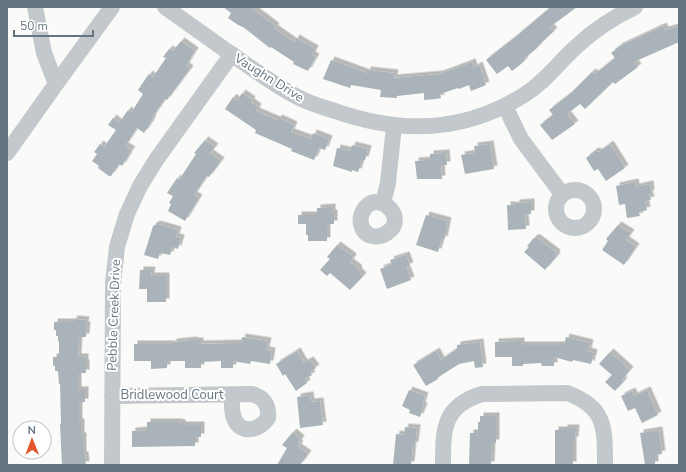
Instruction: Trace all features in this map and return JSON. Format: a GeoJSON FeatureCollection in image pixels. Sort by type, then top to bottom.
{"type":"FeatureCollection","features":[{"type":"Feature","properties":{"kind":"street"},"geometry":{"type":"LineString","coordinates":[[34,7],[44,53],[56,84]]}},
{"type":"Feature","properties":{"kind":"street"},"geometry":{"type":"LineString","coordinates":[[7,153],[112,7]]}},
{"type":"Feature","properties":{"kind":"street","name":"Vaughn Drive"},"geometry":{"type":"LineString","coordinates":[[165,7],[277,86],[307,102],[371,122],[394,126],[420,127],[445,125],[476,118],[505,106],[526,94],[545,79],[578,45],[599,28],[635,7]]}},
{"type":"Feature","properties":{"kind":"street","name":"Pebble Creek Drive"},"geometry":{"type":"LineString","coordinates":[[112,465],[113,283],[117,247],[127,214],[140,186],[156,160],[232,54]]}},
{"type":"Feature","properties":{"kind":"street"},"geometry":{"type":"LineString","coordinates":[[505,106],[521,139],[544,172],[562,194]]}},
{"type":"Feature","properties":{"kind":"street"},"geometry":{"type":"LineString","coordinates":[[383,203],[388,183],[394,126]]}},
{"type":"Feature","properties":{"kind":"street"},"geometry":{"type":"LineString","coordinates":[[443,465],[444,429],[448,419],[461,404],[471,397],[482,394],[567,393],[588,403],[601,419],[605,438],[605,465]]}},
{"type":"Feature","properties":{"kind":"street","name":"Bridlewood Court"},"geometry":{"type":"LineString","coordinates":[[112,396],[232,395]]}},
{"type":"Feature","properties":{"kind":"building"},"geometry":{"type":"Polygon","coordinates":[[[223,7],[250,7],[274,25],[276,27],[274,28],[294,42],[296,38],[315,49],[312,55],[316,57],[308,71],[293,64],[294,62],[271,47],[270,48],[243,27],[228,18],[231,13],[223,7]]]}},
{"type":"Feature","properties":{"kind":"building"},"geometry":{"type":"Polygon","coordinates":[[[551,7],[577,7],[550,27],[554,31],[524,59],[525,60],[521,64],[512,71],[508,66],[497,74],[486,60],[551,7]]]}},
{"type":"Feature","properties":{"kind":"building"},"geometry":{"type":"Polygon","coordinates":[[[663,26],[665,30],[679,26],[679,42],[634,62],[638,67],[615,84],[613,82],[585,109],[580,104],[567,114],[575,124],[552,140],[540,125],[553,115],[549,110],[570,94],[592,72],[595,74],[615,58],[611,53],[620,46],[663,26]]]}},
{"type":"Feature","properties":{"kind":"building"},"geometry":{"type":"Polygon","coordinates":[[[181,41],[195,51],[186,66],[190,69],[167,100],[165,99],[144,133],[137,128],[125,146],[132,150],[122,166],[119,164],[111,176],[109,176],[98,168],[99,166],[92,161],[97,154],[94,152],[100,144],[104,147],[116,130],[108,125],[113,118],[119,123],[128,110],[131,113],[143,94],[138,90],[142,84],[149,74],[153,77],[166,58],[163,57],[169,49],[173,51],[181,41]]]}},
{"type":"Feature","properties":{"kind":"building"},"geometry":{"type":"Polygon","coordinates":[[[331,60],[367,73],[367,70],[395,73],[394,78],[440,74],[472,62],[474,68],[479,65],[486,85],[471,91],[469,85],[459,89],[458,88],[440,94],[441,98],[436,99],[424,100],[424,93],[397,96],[397,98],[380,97],[381,90],[351,85],[350,88],[323,79],[331,60]]]}},
{"type":"Feature","properties":{"kind":"building"},"geometry":{"type":"Polygon","coordinates":[[[242,93],[252,100],[251,102],[258,107],[256,111],[277,120],[279,118],[294,125],[291,132],[311,139],[313,133],[329,139],[325,150],[319,148],[314,160],[291,151],[292,149],[255,133],[256,130],[225,109],[233,97],[237,101],[242,93]]]}},
{"type":"Feature","properties":{"kind":"building"},"geometry":{"type":"Polygon","coordinates":[[[205,140],[215,147],[210,153],[221,161],[209,177],[207,176],[194,195],[199,198],[185,221],[168,211],[171,204],[169,203],[173,196],[167,193],[177,178],[179,180],[196,154],[194,153],[205,140]]]}},
{"type":"Feature","properties":{"kind":"building"},"geometry":{"type":"Polygon","coordinates":[[[490,144],[494,169],[465,174],[461,155],[475,153],[474,146],[490,144]]]}},
{"type":"Feature","properties":{"kind":"building"},"geometry":{"type":"Polygon","coordinates":[[[610,144],[625,168],[606,181],[598,169],[594,171],[586,158],[595,151],[599,152],[610,144]]]}},
{"type":"Feature","properties":{"kind":"building"},"geometry":{"type":"Polygon","coordinates":[[[352,145],[368,149],[365,160],[362,160],[358,172],[352,170],[352,172],[333,166],[337,148],[350,151],[352,145]]]}},
{"type":"Feature","properties":{"kind":"building"},"geometry":{"type":"Polygon","coordinates":[[[446,153],[447,165],[441,165],[442,179],[417,179],[415,161],[430,160],[430,154],[446,153]]]}},
{"type":"Feature","properties":{"kind":"building"},"geometry":{"type":"Polygon","coordinates":[[[635,182],[636,187],[650,184],[651,193],[649,194],[651,200],[645,201],[647,210],[639,212],[640,216],[627,218],[625,204],[619,205],[616,186],[635,182]]]}},
{"type":"Feature","properties":{"kind":"building"},"geometry":{"type":"Polygon","coordinates":[[[531,202],[531,214],[525,214],[526,229],[508,230],[507,205],[531,202]]]}},
{"type":"Feature","properties":{"kind":"building"},"geometry":{"type":"Polygon","coordinates":[[[332,207],[332,213],[334,213],[334,224],[327,224],[327,241],[308,241],[308,235],[306,235],[306,224],[298,224],[298,215],[317,215],[317,208],[332,207]]]}},
{"type":"Feature","properties":{"kind":"building"},"geometry":{"type":"Polygon","coordinates":[[[426,215],[448,221],[444,240],[442,239],[438,252],[416,245],[426,215]]]}},
{"type":"Feature","properties":{"kind":"building"},"geometry":{"type":"Polygon","coordinates":[[[157,224],[178,230],[176,237],[181,238],[178,249],[173,247],[170,255],[160,253],[158,259],[144,255],[153,226],[157,224]]]}},
{"type":"Feature","properties":{"kind":"building"},"geometry":{"type":"Polygon","coordinates":[[[618,225],[631,233],[626,240],[636,247],[624,265],[602,250],[608,241],[606,239],[618,225]]]}},
{"type":"Feature","properties":{"kind":"building"},"geometry":{"type":"Polygon","coordinates":[[[534,238],[537,238],[557,253],[557,256],[545,270],[524,252],[534,238]]]}},
{"type":"Feature","properties":{"kind":"building"},"geometry":{"type":"Polygon","coordinates":[[[337,245],[352,256],[353,258],[350,262],[358,268],[359,272],[363,276],[350,290],[330,273],[327,276],[320,270],[330,259],[327,257],[337,245]]]}},
{"type":"Feature","properties":{"kind":"building"},"geometry":{"type":"Polygon","coordinates":[[[406,255],[410,266],[406,267],[411,280],[387,289],[380,269],[392,264],[390,260],[406,255]]]}},
{"type":"Feature","properties":{"kind":"building"},"geometry":{"type":"Polygon","coordinates":[[[140,270],[152,270],[151,276],[166,276],[166,302],[147,302],[147,289],[139,289],[140,270]]]}},
{"type":"Feature","properties":{"kind":"building"},"geometry":{"type":"Polygon","coordinates":[[[74,319],[86,320],[85,325],[87,325],[86,337],[79,337],[78,357],[85,357],[86,363],[86,373],[78,373],[78,390],[85,390],[85,402],[79,402],[79,422],[81,422],[83,455],[85,455],[86,465],[62,465],[60,384],[58,371],[55,371],[55,366],[53,366],[53,357],[59,357],[59,341],[58,336],[56,336],[56,330],[54,330],[54,322],[73,322],[74,319]]]}},
{"type":"Feature","properties":{"kind":"building"},"geometry":{"type":"Polygon","coordinates":[[[242,337],[268,341],[266,350],[272,351],[270,364],[251,361],[250,364],[233,361],[233,368],[221,368],[221,361],[201,362],[201,368],[185,368],[185,361],[167,361],[167,368],[151,369],[151,361],[134,361],[134,344],[173,344],[173,342],[194,340],[200,341],[200,344],[241,343],[242,337]]]}},
{"type":"Feature","properties":{"kind":"building"},"geometry":{"type":"Polygon","coordinates":[[[566,337],[590,343],[588,351],[594,353],[591,364],[573,360],[572,362],[554,357],[554,366],[542,366],[541,363],[512,366],[512,357],[495,357],[495,342],[521,341],[521,345],[564,345],[566,337]]]}},
{"type":"Feature","properties":{"kind":"building"},"geometry":{"type":"Polygon","coordinates":[[[480,342],[483,367],[475,368],[474,361],[459,364],[426,386],[413,365],[436,351],[441,360],[457,349],[457,345],[480,342]]]}},
{"type":"Feature","properties":{"kind":"building"},"geometry":{"type":"Polygon","coordinates":[[[297,351],[304,363],[310,360],[316,368],[310,372],[312,375],[305,379],[307,383],[296,391],[285,374],[283,376],[276,364],[297,351]]]}},
{"type":"Feature","properties":{"kind":"building"},"geometry":{"type":"Polygon","coordinates":[[[610,352],[630,370],[622,380],[624,381],[615,391],[605,382],[612,375],[599,364],[610,352]]]}},
{"type":"Feature","properties":{"kind":"building"},"geometry":{"type":"Polygon","coordinates":[[[409,390],[425,396],[422,405],[424,406],[420,417],[409,413],[410,410],[402,406],[409,390]]]}},
{"type":"Feature","properties":{"kind":"building"},"geometry":{"type":"Polygon","coordinates":[[[647,390],[658,415],[642,423],[635,408],[628,411],[621,396],[632,391],[634,396],[647,390]]]}},
{"type":"Feature","properties":{"kind":"building"},"geometry":{"type":"Polygon","coordinates":[[[310,395],[311,402],[320,401],[323,425],[300,428],[297,397],[310,395]]]}},
{"type":"Feature","properties":{"kind":"building"},"geometry":{"type":"Polygon","coordinates":[[[480,416],[496,416],[496,443],[492,443],[491,465],[469,465],[470,433],[478,433],[478,422],[480,422],[480,416]]]}},
{"type":"Feature","properties":{"kind":"building"},"geometry":{"type":"Polygon","coordinates":[[[147,422],[177,422],[182,423],[182,425],[201,425],[201,437],[195,437],[195,446],[132,447],[132,431],[147,430],[147,422]]]}},
{"type":"Feature","properties":{"kind":"building"},"geometry":{"type":"Polygon","coordinates":[[[405,427],[417,428],[415,445],[413,445],[411,465],[393,465],[396,434],[404,435],[405,427]]]}},
{"type":"Feature","properties":{"kind":"building"},"geometry":{"type":"Polygon","coordinates":[[[564,428],[576,428],[575,440],[573,440],[573,465],[555,465],[555,430],[564,430],[564,428]]]}},
{"type":"Feature","properties":{"kind":"building"},"geometry":{"type":"Polygon","coordinates":[[[659,430],[662,454],[655,455],[655,465],[645,465],[640,433],[659,430]]]}},
{"type":"Feature","properties":{"kind":"building"},"geometry":{"type":"Polygon","coordinates":[[[293,432],[301,439],[298,443],[300,444],[298,447],[308,454],[300,465],[277,465],[287,448],[282,445],[293,432]]]}}]}
